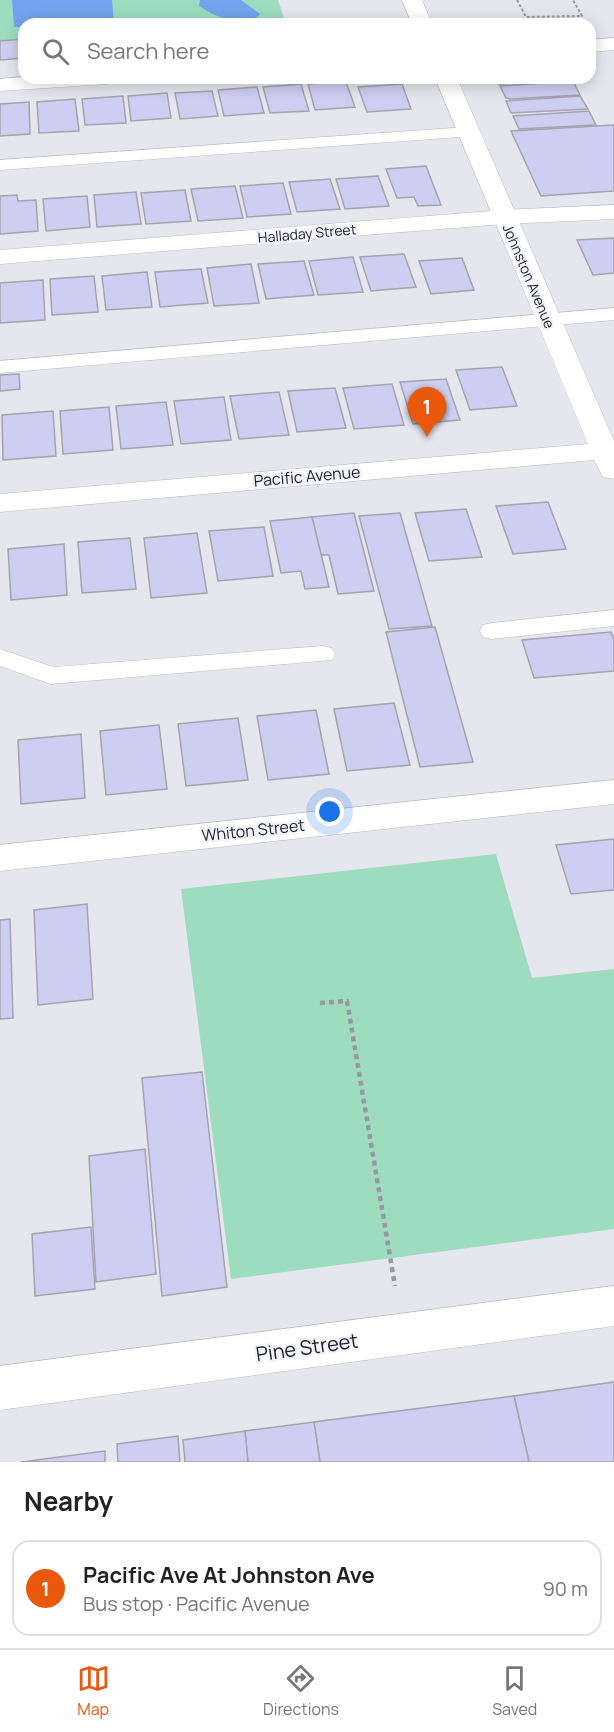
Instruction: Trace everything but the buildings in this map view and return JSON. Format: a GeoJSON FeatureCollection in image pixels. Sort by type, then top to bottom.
{"type":"FeatureCollection","features":[{"type":"Feature","properties":{"kind":"street"},"geometry":{"type":"LineString","coordinates":[[412,0],[420,18]]}},
{"type":"Feature","properties":{"kind":"street"},"geometry":{"type":"LineString","coordinates":[[596,46],[614,44]]}},
{"type":"Feature","properties":{"kind":"street"},"geometry":{"type":"LineString","coordinates":[[0,85],[18,84]]}},
{"type":"Feature","properties":{"kind":"street","name":"Johnston Avenue"},"geometry":{"type":"LineString","coordinates":[[448,84],[548,320],[611,458]]}},
{"type":"Feature","properties":{"kind":"street","name":"Halladay Street"},"geometry":{"type":"LineString","coordinates":[[0,257],[504,217],[614,212]]}},
{"type":"Feature","properties":{"kind":"street","name":"Pacific Avenue"},"geometry":{"type":"LineString","coordinates":[[0,503],[611,458]]}},
{"type":"Feature","properties":{"kind":"street","name":"Whiton Street"},"geometry":{"type":"LineString","coordinates":[[0,858],[614,792]]}},
{"type":"Feature","properties":{"kind":"street","name":"Pine Street"},"geometry":{"type":"LineString","coordinates":[[0,1388],[614,1306]]}},
{"type":"Feature","properties":{"kind":"lane"},"geometry":{"type":"LineString","coordinates":[[0,165],[468,132]]}},
{"type":"Feature","properties":{"kind":"lane"},"geometry":{"type":"LineString","coordinates":[[0,366],[614,314]]}},
{"type":"Feature","properties":{"kind":"lane"},"geometry":{"type":"LineString","coordinates":[[492,631],[614,618]]}},
{"type":"Feature","properties":{"kind":"lane"},"geometry":{"type":"LineString","coordinates":[[0,657],[51,676],[322,654]]}},
{"type":"Feature","properties":{"kind":"path"},"geometry":{"type":"LineString","coordinates":[[517,0],[526,17],[582,16],[573,0]]}},
{"type":"Feature","properties":{"kind":"path"},"geometry":{"type":"LineString","coordinates":[[320,1003],[347,1001],[395,1286]]}},
{"type":"Feature","properties":{"kind":"green space"},"geometry":{"type":"Polygon","coordinates":[[[0,0],[278,0],[284,18],[18,18],[18,58],[0,60],[0,0]]]}},
{"type":"Feature","properties":{"kind":"green space"},"geometry":{"type":"Polygon","coordinates":[[[496,854],[532,978],[614,969],[614,1229],[231,1279],[181,889],[496,854]]]}},
{"type":"Feature","properties":{"kind":"water"},"geometry":{"type":"Polygon","coordinates":[[[12,0],[112,0],[114,18],[18,18],[18,27],[14,27],[12,0]]]}},
{"type":"Feature","properties":{"kind":"water"},"geometry":{"type":"Polygon","coordinates":[[[200,0],[241,0],[260,14],[255,18],[224,18],[199,6],[200,0]]]}},
{"type":"Feature","properties":{"kind":"place","name":"Pacific Ave At Johnston Ave"},"geometry":{"type":"Point","coordinates":[427,437]}}]}
